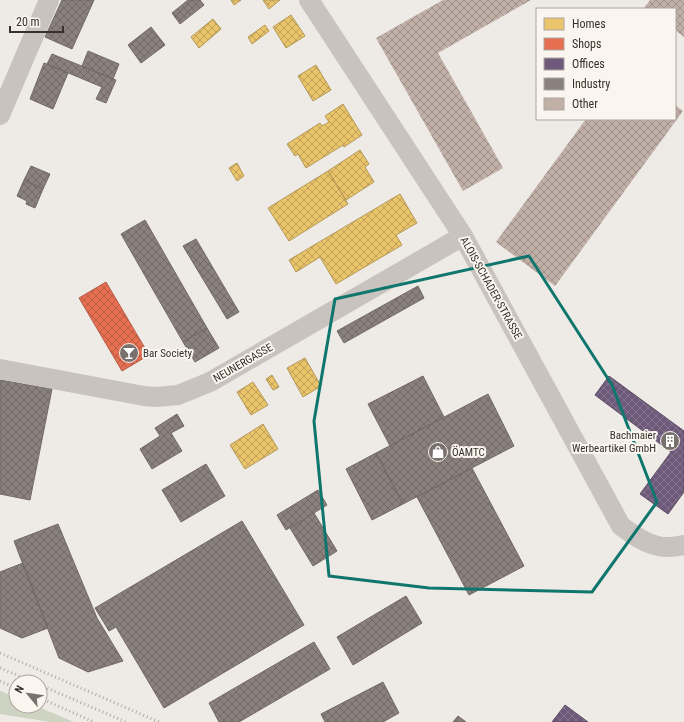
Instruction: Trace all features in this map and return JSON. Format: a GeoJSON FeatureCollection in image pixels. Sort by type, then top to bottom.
{"type":"FeatureCollection","features":[{"type":"Feature","properties":{"kind":"street"},"geometry":{"type":"LineString","coordinates":[[0,115],[49,0]]}},
{"type":"Feature","properties":{"kind":"street","name":"ALOIS-SCHADER-STRASSE"},"geometry":{"type":"LineString","coordinates":[[309,0],[463,236],[621,526],[643,542],[671,548],[684,545]]}},
{"type":"Feature","properties":{"kind":"street","name":"NEUNERGASSE"},"geometry":{"type":"LineString","coordinates":[[0,369],[144,396],[178,395],[210,382],[463,236]]}},
{"type":"Feature","properties":{"kind":"highlighted area"},"geometry":{"type":"Polygon","coordinates":[[[529,256],[612,385],[657,502],[592,592],[429,588],[329,576],[314,421],[335,299],[529,256]]]}},
{"type":"Feature","properties":{"kind":"green space"},"geometry":{"type":"Polygon","coordinates":[[[0,691],[8,694],[8,714],[48,714],[48,711],[74,722],[50,722],[0,714],[0,691]]]}},
{"type":"Feature","properties":{"kind":"building: Homes"},"geometry":{"type":"Polygon","coordinates":[[[231,0],[241,0],[234,5],[231,0]]]}},
{"type":"Feature","properties":{"kind":"building: Homes"},"geometry":{"type":"Polygon","coordinates":[[[263,0],[280,0],[269,9],[263,0]]]}},
{"type":"Feature","properties":{"kind":"building: Homes"},"geometry":{"type":"Polygon","coordinates":[[[291,15],[305,36],[286,48],[273,27],[291,15]]]}},
{"type":"Feature","properties":{"kind":"building: Homes"},"geometry":{"type":"Polygon","coordinates":[[[213,19],[221,29],[199,48],[191,37],[213,19]]]}},
{"type":"Feature","properties":{"kind":"building: Homes"},"geometry":{"type":"Polygon","coordinates":[[[265,25],[269,31],[252,44],[248,37],[265,25]]]}},
{"type":"Feature","properties":{"kind":"building: Homes"},"geometry":{"type":"Polygon","coordinates":[[[316,65],[331,90],[313,101],[298,76],[316,65]]]}},
{"type":"Feature","properties":{"kind":"building: Homes"},"geometry":{"type":"Polygon","coordinates":[[[343,104],[362,135],[344,147],[343,145],[306,168],[298,154],[295,156],[287,144],[320,123],[322,126],[329,122],[325,116],[343,104]]]}},
{"type":"Feature","properties":{"kind":"building: Homes"},"geometry":{"type":"Polygon","coordinates":[[[360,150],[369,164],[365,167],[374,182],[346,200],[328,171],[360,150]]]}},
{"type":"Feature","properties":{"kind":"building: Homes"},"geometry":{"type":"Polygon","coordinates":[[[237,163],[244,176],[237,181],[229,168],[237,163]]]}},
{"type":"Feature","properties":{"kind":"building: Homes"},"geometry":{"type":"Polygon","coordinates":[[[328,171],[348,204],[289,241],[268,208],[328,171]]]}},
{"type":"Feature","properties":{"kind":"building: Homes"},"geometry":{"type":"Polygon","coordinates":[[[400,194],[417,223],[396,235],[402,245],[336,284],[320,257],[296,272],[289,260],[400,194]]]}},
{"type":"Feature","properties":{"kind":"building: Homes"},"geometry":{"type":"Polygon","coordinates":[[[305,358],[321,386],[303,397],[287,368],[305,358]]]}},
{"type":"Feature","properties":{"kind":"building: Homes"},"geometry":{"type":"Polygon","coordinates":[[[272,375],[279,387],[273,390],[266,379],[272,375]]]}},
{"type":"Feature","properties":{"kind":"building: Homes"},"geometry":{"type":"Polygon","coordinates":[[[253,382],[268,405],[251,415],[237,392],[253,382]]]}},
{"type":"Feature","properties":{"kind":"building: Homes"},"geometry":{"type":"Polygon","coordinates":[[[263,424],[278,449],[245,469],[230,445],[263,424]]]}},
{"type":"Feature","properties":{"kind":"building: Shops"},"geometry":{"type":"Polygon","coordinates":[[[106,282],[149,355],[122,371],[79,298],[106,282]]]}},
{"type":"Feature","properties":{"kind":"building: Offices","name":"Bachmaier Werbeartikel GmbH"},"geometry":{"type":"Polygon","coordinates":[[[609,376],[684,431],[684,492],[668,514],[640,494],[671,452],[595,395],[609,376]]]}},
{"type":"Feature","properties":{"kind":"building: Offices"},"geometry":{"type":"Polygon","coordinates":[[[565,705],[588,722],[552,722],[565,705]]]}},
{"type":"Feature","properties":{"kind":"building: Industry"},"geometry":{"type":"Polygon","coordinates":[[[62,0],[94,0],[72,49],[45,37],[62,0]]]}},
{"type":"Feature","properties":{"kind":"building: Industry"},"geometry":{"type":"Polygon","coordinates":[[[188,0],[200,0],[204,5],[180,24],[172,13],[188,0]]]}},
{"type":"Feature","properties":{"kind":"building: Industry"},"geometry":{"type":"Polygon","coordinates":[[[151,27],[165,45],[141,63],[128,45],[151,27]]]}},
{"type":"Feature","properties":{"kind":"building: Industry"},"geometry":{"type":"Polygon","coordinates":[[[88,51],[119,64],[113,79],[82,66],[88,51]]]}},
{"type":"Feature","properties":{"kind":"building: Industry"},"geometry":{"type":"Polygon","coordinates":[[[52,54],[116,80],[106,103],[96,99],[102,87],[47,64],[52,54]]]}},
{"type":"Feature","properties":{"kind":"building: Industry"},"geometry":{"type":"Polygon","coordinates":[[[44,63],[68,73],[53,109],[30,99],[44,63]]]}},
{"type":"Feature","properties":{"kind":"building: Industry"},"geometry":{"type":"Polygon","coordinates":[[[31,166],[50,174],[43,189],[24,180],[31,166]]]}},
{"type":"Feature","properties":{"kind":"building: Industry"},"geometry":{"type":"Polygon","coordinates":[[[24,180],[43,189],[35,208],[26,204],[27,201],[17,196],[24,180]]]}},
{"type":"Feature","properties":{"kind":"building: Industry"},"geometry":{"type":"Polygon","coordinates":[[[145,220],[207,328],[183,342],[121,234],[145,220]]]}},
{"type":"Feature","properties":{"kind":"building: Industry"},"geometry":{"type":"Polygon","coordinates":[[[196,239],[239,312],[227,319],[183,246],[196,239]]]}},
{"type":"Feature","properties":{"kind":"building: Industry"},"geometry":{"type":"Polygon","coordinates":[[[418,286],[424,298],[344,343],[337,331],[418,286]]]}},
{"type":"Feature","properties":{"kind":"building: Industry"},"geometry":{"type":"Polygon","coordinates":[[[207,328],[219,348],[195,362],[183,342],[207,328]]]}},
{"type":"Feature","properties":{"kind":"building: Industry"},"geometry":{"type":"Polygon","coordinates":[[[423,376],[444,417],[390,446],[368,404],[423,376]]]}},
{"type":"Feature","properties":{"kind":"building: Industry"},"geometry":{"type":"Polygon","coordinates":[[[0,380],[52,389],[30,500],[0,494],[0,380]]]}},
{"type":"Feature","properties":{"kind":"building: Industry"},"geometry":{"type":"Polygon","coordinates":[[[488,394],[514,446],[403,504],[376,453],[488,394]]]}},
{"type":"Feature","properties":{"kind":"building: Industry"},"geometry":{"type":"Polygon","coordinates":[[[177,414],[184,426],[171,433],[182,451],[152,469],[140,449],[160,436],[155,428],[177,414]]]}},
{"type":"Feature","properties":{"kind":"building: Industry"},"geometry":{"type":"Polygon","coordinates":[[[376,453],[403,504],[372,520],[346,469],[376,453]]]}},
{"type":"Feature","properties":{"kind":"building: Industry"},"geometry":{"type":"Polygon","coordinates":[[[206,464],[225,496],[181,522],[162,490],[206,464]]]}},
{"type":"Feature","properties":{"kind":"building: Industry"},"geometry":{"type":"Polygon","coordinates":[[[472,468],[524,566],[469,595],[417,497],[472,468]]]}},
{"type":"Feature","properties":{"kind":"building: Industry"},"geometry":{"type":"Polygon","coordinates":[[[318,490],[327,505],[286,530],[277,515],[318,490]]]}},
{"type":"Feature","properties":{"kind":"building: Industry"},"geometry":{"type":"Polygon","coordinates":[[[314,513],[337,551],[313,566],[290,528],[314,513]]]}},
{"type":"Feature","properties":{"kind":"building: Industry"},"geometry":{"type":"Polygon","coordinates":[[[242,521],[304,625],[164,708],[116,627],[109,631],[95,608],[242,521]]]}},
{"type":"Feature","properties":{"kind":"building: Industry"},"geometry":{"type":"Polygon","coordinates":[[[58,524],[97,618],[123,661],[88,672],[59,658],[14,541],[58,524]]]}},
{"type":"Feature","properties":{"kind":"building: Industry"},"geometry":{"type":"Polygon","coordinates":[[[23,563],[48,628],[22,638],[0,628],[0,572],[23,563]]]}},
{"type":"Feature","properties":{"kind":"building: Industry"},"geometry":{"type":"Polygon","coordinates":[[[406,596],[422,623],[353,665],[337,637],[406,596]]]}},
{"type":"Feature","properties":{"kind":"building: Industry"},"geometry":{"type":"Polygon","coordinates":[[[314,642],[330,669],[239,722],[219,722],[209,703],[314,642]]]}},
{"type":"Feature","properties":{"kind":"building: Industry"},"geometry":{"type":"Polygon","coordinates":[[[383,682],[399,713],[383,722],[325,722],[321,714],[383,682]]]}},
{"type":"Feature","properties":{"kind":"building: Industry"},"geometry":{"type":"Polygon","coordinates":[[[458,716],[466,722],[453,722],[458,716]]]}},
{"type":"Feature","properties":{"kind":"building: Other"},"geometry":{"type":"Polygon","coordinates":[[[443,0],[531,0],[438,53],[503,168],[463,191],[376,38],[443,0]]]}},
{"type":"Feature","properties":{"kind":"building: Other"},"geometry":{"type":"Polygon","coordinates":[[[650,0],[684,0],[684,37],[676,31],[676,8],[644,8],[650,0]]]}},
{"type":"Feature","properties":{"kind":"building: Other"},"geometry":{"type":"Polygon","coordinates":[[[676,106],[683,111],[555,286],[496,242],[585,120],[676,120],[676,106]]]}},
{"type":"Feature","properties":{"kind":"railway"},"geometry":{"type":"LineString","coordinates":[[0,653],[159,722]]}},
{"type":"Feature","properties":{"kind":"railway"},"geometry":{"type":"LineString","coordinates":[[0,668],[14,674]]}},
{"type":"Feature","properties":{"kind":"railway"},"geometry":{"type":"LineString","coordinates":[[0,681],[8,684]]}},
{"type":"Feature","properties":{"kind":"railway"},"geometry":{"type":"LineString","coordinates":[[48,688],[126,722]]}},
{"type":"Feature","properties":{"kind":"railway"},"geometry":{"type":"LineString","coordinates":[[48,702],[94,722]]}},
{"type":"Feature","properties":{"kind":"place","name":"Bar Society"},"geometry":{"type":"Point","coordinates":[129,353]}},
{"type":"Feature","properties":{"kind":"place","name":"Bachmaier Werbeartikel GmbH"},"geometry":{"type":"Point","coordinates":[670,441]}},
{"type":"Feature","properties":{"kind":"place","name":"ÖAMTC"},"geometry":{"type":"Point","coordinates":[438,452]}}]}
